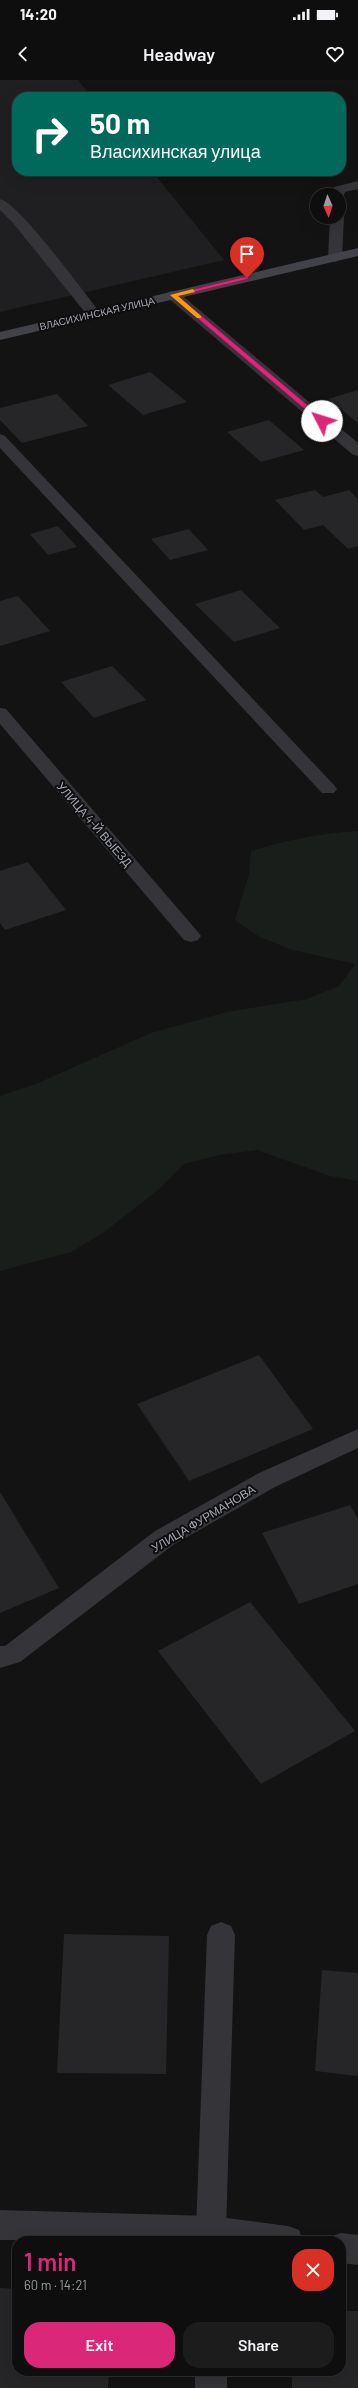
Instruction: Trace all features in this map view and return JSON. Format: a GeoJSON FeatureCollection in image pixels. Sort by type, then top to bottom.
{"type":"FeatureCollection","features":[{"type":"Feature","properties":{"kind":"street"},"geometry":{"type":"LineString","coordinates":[[346,188],[358,185]]}},
{"type":"Feature","properties":{"kind":"street"},"geometry":{"type":"LineString","coordinates":[[0,203],[18,220],[93,313]]}},
{"type":"Feature","properties":{"kind":"street"},"geometry":{"type":"LineString","coordinates":[[335,258],[337,224]]}},
{"type":"Feature","properties":{"kind":"street","name":"ВЛАСИХИНСКАЯ УЛИЦА"},"geometry":{"type":"LineString","coordinates":[[0,336],[358,252]]}},
{"type":"Feature","properties":{"kind":"street"},"geometry":{"type":"LineString","coordinates":[[173,295],[358,451]]}},
{"type":"Feature","properties":{"kind":"street"},"geometry":{"type":"LineString","coordinates":[[0,439],[328,789]]}},
{"type":"Feature","properties":{"kind":"street","name":"УЛИЦА 4-Й ВЫЕЗД"},"geometry":{"type":"LineString","coordinates":[[0,713],[191,936]]}},
{"type":"Feature","properties":{"kind":"street","name":"УЛИЦА ФУРМАНОВА"},"geometry":{"type":"LineString","coordinates":[[0,1657],[11,1655],[164,1538],[267,1480],[358,1438]]}},
{"type":"Feature","properties":{"kind":"street"},"geometry":{"type":"LineString","coordinates":[[0,2225],[211,2236],[221,1935]]}},
{"type":"Feature","properties":{"kind":"street"},"geometry":{"type":"LineString","coordinates":[[346,2249],[358,2250]]}},
{"type":"Feature","properties":{"kind":"street"},"geometry":{"type":"LineString","coordinates":[[211,2376],[212,2388]]}},
{"type":"Feature","properties":{"kind":"shaded area"},"geometry":{"type":"Polygon","coordinates":[[[0,80],[78,80],[88,92],[12,92],[12,176],[156,176],[224,260],[0,312],[0,80]]]}},
{"type":"Feature","properties":{"kind":"shaded area"},"geometry":{"type":"Polygon","coordinates":[[[358,831],[358,1181],[330,1176],[257,1150],[219,1155],[184,1164],[159,1189],[103,1233],[71,1252],[0,1271],[0,1096],[38,1083],[151,1033],[227,1012],[307,999],[339,986],[355,964],[289,949],[258,936],[235,920],[249,874],[251,851],[304,838],[331,833],[358,831]]]}},
{"type":"Feature","properties":{"kind":"building"},"geometry":{"type":"Polygon","coordinates":[[[150,372],[187,402],[143,415],[108,385],[150,372]]]}},
{"type":"Feature","properties":{"kind":"building"},"geometry":{"type":"Polygon","coordinates":[[[358,390],[358,423],[328,399],[358,390]]]}},
{"type":"Feature","properties":{"kind":"building"},"geometry":{"type":"Polygon","coordinates":[[[57,394],[88,426],[22,443],[0,420],[0,408],[57,394]]]}},
{"type":"Feature","properties":{"kind":"building"},"geometry":{"type":"Polygon","coordinates":[[[269,420],[304,450],[261,462],[227,432],[269,420]]]}},
{"type":"Feature","properties":{"kind":"building"},"geometry":{"type":"Polygon","coordinates":[[[315,490],[323,497],[349,490],[358,499],[358,546],[348,549],[323,525],[304,530],[275,500],[315,490]]]}},
{"type":"Feature","properties":{"kind":"building"},"geometry":{"type":"Polygon","coordinates":[[[58,526],[77,547],[48,555],[30,534],[58,526]]]}},
{"type":"Feature","properties":{"kind":"building"},"geometry":{"type":"Polygon","coordinates":[[[189,529],[208,550],[170,560],[151,539],[189,529]]]}},
{"type":"Feature","properties":{"kind":"building"},"geometry":{"type":"Polygon","coordinates":[[[241,590],[280,628],[234,642],[195,604],[241,590]]]}},
{"type":"Feature","properties":{"kind":"building"},"geometry":{"type":"Polygon","coordinates":[[[18,596],[50,631],[0,646],[0,601],[18,596]]]}},
{"type":"Feature","properties":{"kind":"building"},"geometry":{"type":"Polygon","coordinates":[[[112,666],[146,700],[94,718],[61,682],[112,666]]]}},
{"type":"Feature","properties":{"kind":"building"},"geometry":{"type":"Polygon","coordinates":[[[28,862],[66,910],[5,930],[0,923],[0,871],[28,862]]]}},
{"type":"Feature","properties":{"kind":"building"},"geometry":{"type":"Polygon","coordinates":[[[259,1355],[313,1429],[189,1481],[137,1404],[259,1355]]]}},
{"type":"Feature","properties":{"kind":"building"},"geometry":{"type":"Polygon","coordinates":[[[0,1492],[59,1588],[0,1613],[0,1492]]]}},
{"type":"Feature","properties":{"kind":"building"},"geometry":{"type":"Polygon","coordinates":[[[350,1505],[358,1519],[358,1584],[299,1604],[262,1533],[350,1505]]]}},
{"type":"Feature","properties":{"kind":"building"},"geometry":{"type":"Polygon","coordinates":[[[250,1602],[355,1731],[261,1784],[158,1651],[250,1602]]]}},
{"type":"Feature","properties":{"kind":"building"},"geometry":{"type":"Polygon","coordinates":[[[64,1934],[169,1936],[166,2074],[57,2073],[64,1934]]]}},
{"type":"Feature","properties":{"kind":"building"},"geometry":{"type":"Polygon","coordinates":[[[322,1970],[358,1973],[358,2076],[315,2071],[322,1970]]]}},
{"type":"Feature","properties":{"kind":"building"},"geometry":{"type":"Polygon","coordinates":[[[0,2288],[12,2289],[12,2376],[109,2376],[108,2388],[0,2388],[0,2288]]]}},
{"type":"Feature","properties":{"kind":"building"},"geometry":{"type":"Polygon","coordinates":[[[346,2311],[358,2311],[358,2388],[292,2388],[292,2376],[346,2376],[346,2311]]]}},
{"type":"Feature","properties":{"kind":"slow traffic"},"geometry":{"type":"LineString","coordinates":[[193,290],[173,295],[199,317]]}},
{"type":"Feature","properties":{"kind":"route"},"geometry":{"type":"LineString","coordinates":[[247,278],[173,295],[322,421]]}}]}
